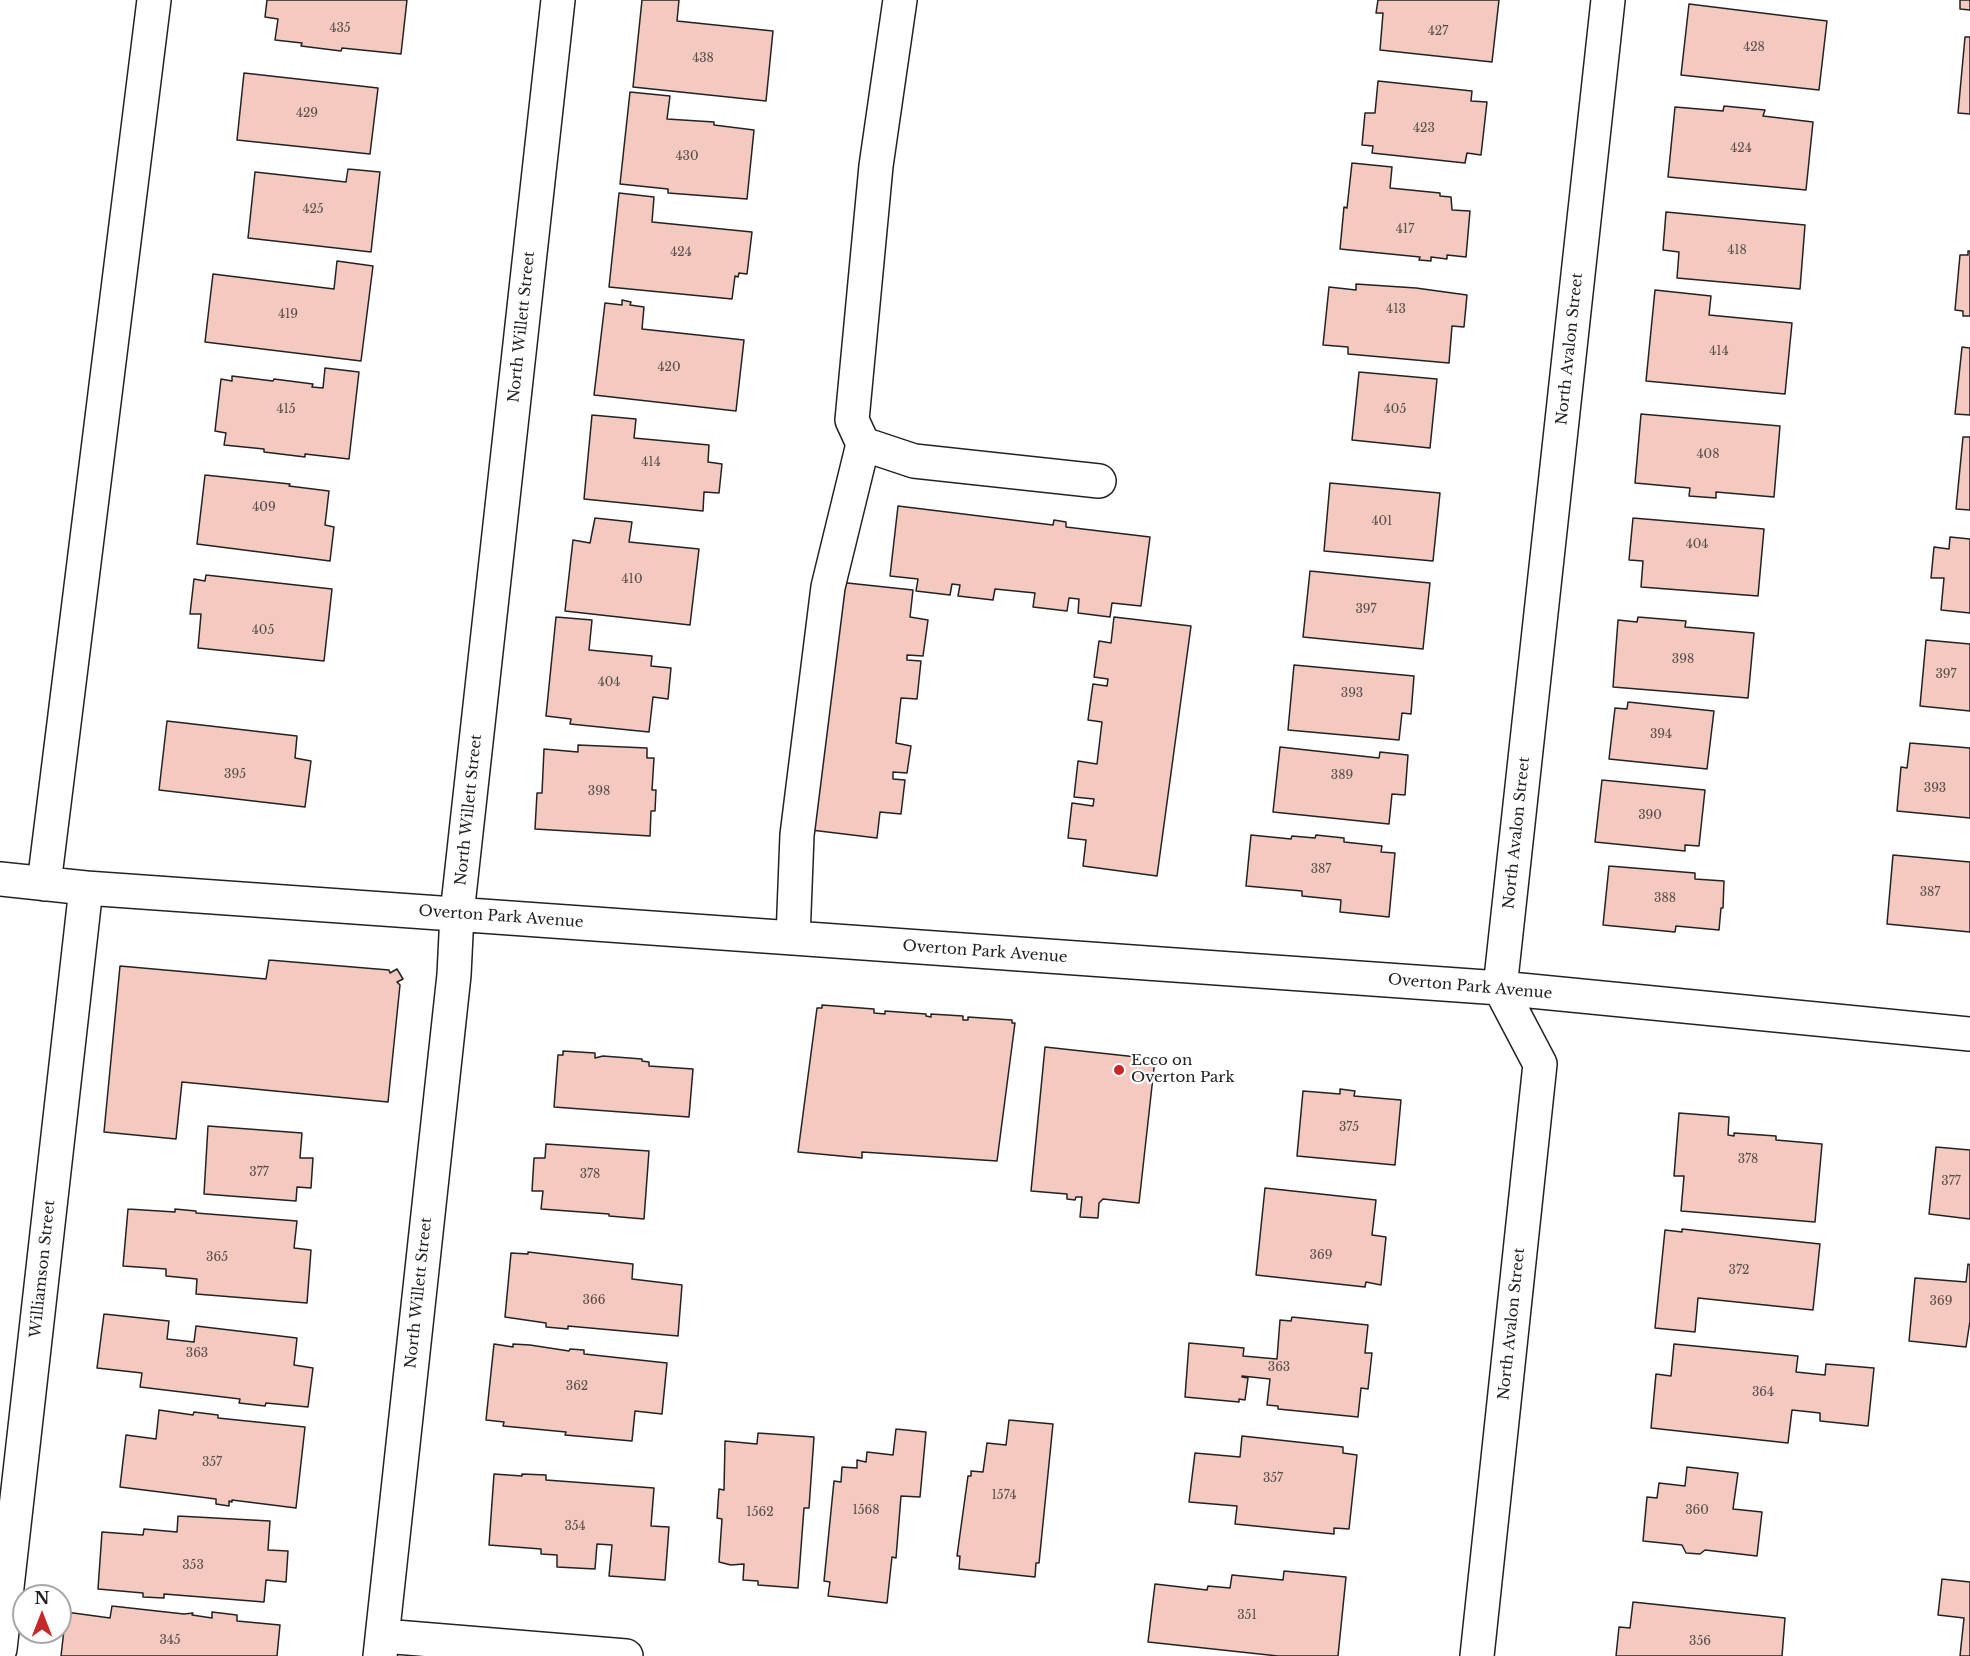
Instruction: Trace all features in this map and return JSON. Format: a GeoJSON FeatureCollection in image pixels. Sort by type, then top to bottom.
{"type":"FeatureCollection","features":[{"type":"Feature","properties":{"kind":"street"},"geometry":{"type":"LineString","coordinates":[[44,884],[154,0]]}},
{"type":"Feature","properties":{"kind":"street","name":"North Willett Street"},"geometry":{"type":"LineString","coordinates":[[382,1646],[454,975],[457,914],[558,0]]}},
{"type":"Feature","properties":{"kind":"street"},"geometry":{"type":"LineString","coordinates":[[793,938],[797,835],[828,587],[863,444],[852,420],[876,166],[900,0]]}},
{"type":"Feature","properties":{"kind":"street","name":"North Avalon Street"},"geometry":{"type":"LineString","coordinates":[[1477,1656],[1540,1064],[1500,988],[1608,0]]}},
{"type":"Feature","properties":{"kind":"street"},"geometry":{"type":"LineString","coordinates":[[863,444],[914,461],[1099,481]]}},
{"type":"Feature","properties":{"kind":"street","name":"Overton Park Avenue"},"geometry":{"type":"LineString","coordinates":[[0,879],[86,888],[1500,988],[1970,1035]]}},
{"type":"Feature","properties":{"kind":"street","name":"Williamson Street"},"geometry":{"type":"LineString","coordinates":[[0,1649],[86,888]]}},
{"type":"Feature","properties":{"kind":"street"},"geometry":{"type":"LineString","coordinates":[[382,1646],[626,1656]]}},
{"type":"Feature","properties":{"kind":"building"},"geometry":{"type":"Polygon","coordinates":[[[267,0],[407,0],[401,54],[342,48],[341,51],[275,40],[278,19],[265,17],[267,0]]]}},
{"type":"Feature","properties":{"kind":"building"},"geometry":{"type":"Polygon","coordinates":[[[642,0],[679,0],[677,21],[773,31],[766,101],[633,87],[642,0]]]}},
{"type":"Feature","properties":{"kind":"building"},"geometry":{"type":"Polygon","coordinates":[[[1378,0],[1499,0],[1492,62],[1380,50],[1383,13],[1376,13],[1378,0]]]}},
{"type":"Feature","properties":{"kind":"building"},"geometry":{"type":"Polygon","coordinates":[[[1960,0],[1970,0],[1970,10],[1960,9],[1960,0]]]}},
{"type":"Feature","properties":{"kind":"building"},"geometry":{"type":"Polygon","coordinates":[[[1689,4],[1827,21],[1819,90],[1681,75],[1689,4]]]}},
{"type":"Feature","properties":{"kind":"building"},"geometry":{"type":"Polygon","coordinates":[[[1965,37],[1970,37],[1970,114],[1958,113],[1965,37]]]}},
{"type":"Feature","properties":{"kind":"building"},"geometry":{"type":"Polygon","coordinates":[[[244,73],[378,88],[370,154],[237,140],[244,73]]]}},
{"type":"Feature","properties":{"kind":"building"},"geometry":{"type":"Polygon","coordinates":[[[1378,81],[1472,91],[1471,101],[1487,102],[1481,155],[1467,153],[1465,163],[1372,153],[1373,146],[1362,145],[1365,113],[1375,113],[1378,81]]]}},
{"type":"Feature","properties":{"kind":"building"},"geometry":{"type":"Polygon","coordinates":[[[630,92],[670,96],[667,119],[714,122],[714,125],[754,130],[747,199],[668,193],[668,189],[620,184],[630,92]]]}},
{"type":"Feature","properties":{"kind":"building"},"geometry":{"type":"Polygon","coordinates":[[[1724,106],[1765,110],[1763,116],[1813,122],[1806,190],[1668,177],[1675,107],[1723,111],[1724,106]]]}},
{"type":"Feature","properties":{"kind":"building"},"geometry":{"type":"Polygon","coordinates":[[[1352,163],[1392,167],[1390,188],[1440,193],[1440,196],[1451,197],[1452,210],[1470,211],[1466,257],[1447,255],[1447,259],[1431,257],[1431,261],[1419,260],[1420,257],[1340,249],[1344,207],[1347,208],[1352,163]]]}},
{"type":"Feature","properties":{"kind":"building"},"geometry":{"type":"Polygon","coordinates":[[[348,169],[380,172],[371,252],[248,238],[255,172],[346,182],[348,169]]]}},
{"type":"Feature","properties":{"kind":"building"},"geometry":{"type":"Polygon","coordinates":[[[619,193],[654,197],[652,222],[752,232],[747,274],[739,273],[738,277],[735,276],[732,299],[609,287],[619,193]]]}},
{"type":"Feature","properties":{"kind":"building"},"geometry":{"type":"Polygon","coordinates":[[[1666,212],[1805,225],[1800,289],[1677,278],[1679,252],[1663,250],[1666,212]]]}},
{"type":"Feature","properties":{"kind":"building"},"geometry":{"type":"Polygon","coordinates":[[[1970,251],[1970,316],[1963,316],[1963,311],[1955,310],[1960,255],[1968,255],[1970,251]]]}},
{"type":"Feature","properties":{"kind":"building"},"geometry":{"type":"Polygon","coordinates":[[[337,261],[373,266],[361,361],[205,342],[213,274],[334,289],[337,261]]]}},
{"type":"Feature","properties":{"kind":"building"},"geometry":{"type":"Polygon","coordinates":[[[1356,284],[1416,288],[1467,295],[1464,327],[1452,326],[1449,363],[1348,354],[1348,347],[1323,345],[1329,287],[1356,290],[1356,284]]]}},
{"type":"Feature","properties":{"kind":"building"},"geometry":{"type":"Polygon","coordinates":[[[1655,290],[1711,296],[1709,315],[1792,323],[1785,394],[1646,381],[1655,290]]]}},
{"type":"Feature","properties":{"kind":"building"},"geometry":{"type":"Polygon","coordinates":[[[622,300],[631,302],[630,305],[644,307],[642,329],[744,340],[736,411],[594,395],[605,303],[622,305],[622,300]]]}},
{"type":"Feature","properties":{"kind":"building"},"geometry":{"type":"Polygon","coordinates":[[[1962,347],[1970,348],[1970,415],[1955,414],[1962,347]]]}},
{"type":"Feature","properties":{"kind":"building"},"geometry":{"type":"Polygon","coordinates":[[[325,368],[359,372],[349,459],[305,454],[305,457],[264,452],[264,449],[224,445],[226,433],[215,431],[221,379],[232,381],[232,376],[273,381],[274,379],[313,384],[312,387],[323,388],[325,368]]]}},
{"type":"Feature","properties":{"kind":"building"},"geometry":{"type":"Polygon","coordinates":[[[1359,372],[1437,379],[1430,448],[1352,440],[1359,372]]]}},
{"type":"Feature","properties":{"kind":"building"},"geometry":{"type":"Polygon","coordinates":[[[1641,414],[1780,426],[1774,497],[1716,492],[1716,498],[1689,496],[1690,488],[1635,483],[1641,414]]]}},
{"type":"Feature","properties":{"kind":"building"},"geometry":{"type":"Polygon","coordinates":[[[592,415],[636,419],[634,438],[709,445],[708,462],[722,464],[719,493],[704,492],[703,511],[584,499],[592,415]]]}},
{"type":"Feature","properties":{"kind":"building"},"geometry":{"type":"Polygon","coordinates":[[[1963,437],[1970,437],[1970,510],[1956,509],[1963,437]]]}},
{"type":"Feature","properties":{"kind":"building"},"geometry":{"type":"Polygon","coordinates":[[[205,475],[290,484],[289,486],[329,491],[325,525],[334,527],[330,561],[197,544],[205,475]]]}},
{"type":"Feature","properties":{"kind":"building"},"geometry":{"type":"Polygon","coordinates":[[[1330,483],[1440,493],[1433,561],[1324,551],[1330,483]]]}},
{"type":"Feature","properties":{"kind":"building"},"geometry":{"type":"Polygon","coordinates":[[[898,506],[1053,525],[1054,520],[1066,522],[1066,527],[1150,537],[1141,606],[1112,603],[1110,617],[1078,613],[1079,599],[1069,598],[1067,611],[1033,607],[1035,593],[995,589],[993,600],[958,596],[960,585],[952,584],[950,595],[916,591],[918,579],[890,576],[898,506]]]}},
{"type":"Feature","properties":{"kind":"building"},"geometry":{"type":"Polygon","coordinates":[[[595,518],[632,522],[629,542],[699,549],[690,625],[565,611],[573,540],[590,543],[595,518]]]}},
{"type":"Feature","properties":{"kind":"building"},"geometry":{"type":"Polygon","coordinates":[[[1633,518],[1764,529],[1758,596],[1641,587],[1643,561],[1629,560],[1633,518]]]}},
{"type":"Feature","properties":{"kind":"building"},"geometry":{"type":"Polygon","coordinates":[[[1950,537],[1970,539],[1970,613],[1941,610],[1944,578],[1931,578],[1934,547],[1949,549],[1950,537]]]}},
{"type":"Feature","properties":{"kind":"building"},"geometry":{"type":"Polygon","coordinates":[[[1310,571],[1430,583],[1423,649],[1303,637],[1310,571]]]}},
{"type":"Feature","properties":{"kind":"building"},"geometry":{"type":"Polygon","coordinates":[[[206,575],[332,589],[324,661],[198,648],[201,614],[190,614],[194,579],[205,581],[206,575]]]}},
{"type":"Feature","properties":{"kind":"building"},"geometry":{"type":"Polygon","coordinates":[[[838,582],[913,590],[910,617],[928,620],[923,656],[907,655],[907,660],[921,661],[917,699],[901,698],[896,743],[911,746],[907,773],[893,772],[893,779],[905,780],[901,814],[880,812],[877,838],[811,830],[838,582]]]}},
{"type":"Feature","properties":{"kind":"building"},"geometry":{"type":"Polygon","coordinates":[[[556,617],[592,620],[589,650],[652,656],[651,666],[671,668],[668,699],[653,697],[649,732],[570,724],[571,719],[546,716],[556,617]]]}},
{"type":"Feature","properties":{"kind":"building"},"geometry":{"type":"Polygon","coordinates":[[[1114,617],[1191,626],[1157,876],[1083,866],[1086,840],[1068,838],[1072,803],[1093,806],[1094,799],[1074,797],[1078,761],[1097,764],[1102,722],[1088,720],[1093,684],[1107,686],[1108,679],[1094,677],[1099,641],[1111,643],[1114,617]]]}},
{"type":"Feature","properties":{"kind":"building"},"geometry":{"type":"Polygon","coordinates":[[[1638,617],[1686,621],[1685,627],[1754,633],[1748,698],[1613,687],[1618,620],[1637,622],[1638,617]]]}},
{"type":"Feature","properties":{"kind":"building"},"geometry":{"type":"Polygon","coordinates":[[[1926,640],[1970,644],[1970,711],[1920,706],[1926,640]]]}},
{"type":"Feature","properties":{"kind":"building"},"geometry":{"type":"Polygon","coordinates":[[[1294,665],[1414,676],[1411,714],[1402,713],[1399,740],[1288,730],[1294,665]]]}},
{"type":"Feature","properties":{"kind":"building"},"geometry":{"type":"Polygon","coordinates":[[[1628,702],[1714,711],[1707,769],[1609,759],[1615,708],[1627,709],[1628,702]]]}},
{"type":"Feature","properties":{"kind":"building"},"geometry":{"type":"Polygon","coordinates":[[[167,721],[297,736],[295,758],[311,761],[305,807],[159,790],[167,721]]]}},
{"type":"Feature","properties":{"kind":"building"},"geometry":{"type":"Polygon","coordinates":[[[1910,743],[1970,748],[1970,818],[1897,811],[1901,767],[1907,768],[1910,743]]]}},
{"type":"Feature","properties":{"kind":"building"},"geometry":{"type":"Polygon","coordinates":[[[578,745],[647,748],[647,758],[654,758],[652,790],[656,790],[655,811],[651,811],[650,836],[535,829],[537,793],[542,793],[544,749],[578,752],[578,745]]]}},
{"type":"Feature","properties":{"kind":"building"},"geometry":{"type":"Polygon","coordinates":[[[1280,747],[1379,758],[1380,752],[1408,755],[1405,795],[1392,794],[1389,824],[1273,812],[1280,747]]]}},
{"type":"Feature","properties":{"kind":"building"},"geometry":{"type":"Polygon","coordinates":[[[1602,780],[1705,790],[1699,846],[1685,845],[1685,851],[1595,842],[1602,780]]]}},
{"type":"Feature","properties":{"kind":"building"},"geometry":{"type":"Polygon","coordinates":[[[1251,835],[1291,839],[1292,836],[1315,838],[1316,835],[1344,838],[1344,842],[1382,846],[1381,852],[1395,853],[1389,917],[1340,912],[1341,900],[1302,896],[1302,891],[1246,886],[1251,835]]]}},
{"type":"Feature","properties":{"kind":"building"},"geometry":{"type":"Polygon","coordinates":[[[1893,855],[1970,862],[1970,932],[1887,924],[1893,855]]]}},
{"type":"Feature","properties":{"kind":"building"},"geometry":{"type":"Polygon","coordinates":[[[1609,866],[1695,873],[1695,879],[1724,881],[1719,930],[1676,926],[1675,932],[1603,925],[1609,866]]]}},
{"type":"Feature","properties":{"kind":"building"},"geometry":{"type":"Polygon","coordinates":[[[269,960],[389,970],[390,973],[397,969],[403,979],[397,982],[400,985],[388,1102],[182,1082],[176,1139],[104,1132],[120,966],[266,979],[269,960]]]}},
{"type":"Feature","properties":{"kind":"building"},"geometry":{"type":"Polygon","coordinates":[[[822,1005],[874,1009],[874,1013],[885,1014],[885,1011],[926,1014],[931,1017],[931,1014],[963,1016],[963,1020],[968,1020],[968,1017],[1012,1020],[1012,1023],[1015,1023],[997,1161],[862,1152],[862,1158],[798,1152],[817,1008],[822,1008],[822,1005]]]}},
{"type":"Feature","properties":{"kind":"building"},"geometry":{"type":"Polygon","coordinates":[[[1045,1047],[1155,1059],[1139,1203],[1103,1199],[1099,1203],[1098,1218],[1080,1217],[1082,1197],[1076,1197],[1075,1200],[1067,1199],[1067,1194],[1031,1191],[1045,1047]]]}},
{"type":"Feature","properties":{"kind":"building"},"geometry":{"type":"Polygon","coordinates":[[[563,1051],[595,1053],[595,1058],[603,1056],[642,1059],[642,1061],[649,1062],[649,1066],[693,1069],[689,1117],[554,1107],[558,1055],[563,1055],[563,1051]]]}},
{"type":"Feature","properties":{"kind":"building"},"geometry":{"type":"Polygon","coordinates":[[[1340,1089],[1355,1091],[1354,1096],[1401,1100],[1395,1165],[1297,1156],[1303,1091],[1340,1094],[1340,1089]]]}},
{"type":"Feature","properties":{"kind":"building"},"geometry":{"type":"Polygon","coordinates":[[[1679,1113],[1729,1117],[1728,1135],[1734,1136],[1734,1133],[1776,1136],[1776,1140],[1822,1144],[1815,1222],[1681,1211],[1684,1176],[1674,1176],[1679,1113]]]}},
{"type":"Feature","properties":{"kind":"building"},"geometry":{"type":"Polygon","coordinates":[[[208,1126],[302,1133],[300,1158],[313,1158],[311,1188],[297,1187],[296,1201],[204,1194],[208,1126]]]}},
{"type":"Feature","properties":{"kind":"building"},"geometry":{"type":"Polygon","coordinates":[[[546,1144],[649,1151],[644,1219],[541,1209],[543,1191],[532,1191],[534,1158],[545,1158],[546,1144]]]}},
{"type":"Feature","properties":{"kind":"building"},"geometry":{"type":"Polygon","coordinates":[[[1936,1147],[1970,1150],[1970,1219],[1929,1214],[1936,1147]]]}},
{"type":"Feature","properties":{"kind":"building"},"geometry":{"type":"Polygon","coordinates":[[[1265,1188],[1376,1200],[1372,1235],[1386,1237],[1381,1285],[1366,1282],[1365,1287],[1256,1275],[1265,1188]]]}},
{"type":"Feature","properties":{"kind":"building"},"geometry":{"type":"Polygon","coordinates":[[[128,1209],[175,1212],[175,1209],[196,1211],[196,1213],[297,1221],[294,1248],[311,1250],[307,1303],[196,1294],[197,1279],[166,1276],[166,1269],[123,1266],[128,1209]]]}},
{"type":"Feature","properties":{"kind":"building"},"geometry":{"type":"Polygon","coordinates":[[[1682,1229],[1820,1244],[1813,1310],[1698,1298],[1695,1332],[1655,1328],[1665,1230],[1682,1232],[1682,1229]]]}},
{"type":"Feature","properties":{"kind":"building"},"geometry":{"type":"Polygon","coordinates":[[[528,1252],[633,1264],[632,1279],[682,1285],[678,1336],[568,1326],[568,1329],[546,1327],[546,1323],[505,1317],[511,1253],[528,1254],[528,1252]]]}},
{"type":"Feature","properties":{"kind":"building"},"geometry":{"type":"Polygon","coordinates":[[[1968,1264],[1970,1265],[1970,1321],[1966,1347],[1909,1341],[1915,1278],[1966,1282],[1968,1264]]]}},
{"type":"Feature","properties":{"kind":"building"},"geometry":{"type":"Polygon","coordinates":[[[104,1314],[169,1321],[167,1339],[194,1342],[196,1326],[297,1338],[294,1365],[313,1368],[308,1407],[239,1403],[240,1399],[140,1387],[142,1373],[97,1368],[104,1314]]]}},
{"type":"Feature","properties":{"kind":"building"},"geometry":{"type":"Polygon","coordinates":[[[1292,1317],[1368,1325],[1365,1353],[1372,1353],[1368,1389],[1361,1388],[1358,1417],[1278,1409],[1278,1406],[1267,1405],[1270,1379],[1242,1376],[1248,1378],[1245,1400],[1239,1399],[1239,1402],[1185,1397],[1189,1343],[1244,1348],[1243,1356],[1277,1359],[1280,1320],[1291,1321],[1292,1317]]]}},
{"type":"Feature","properties":{"kind":"building"},"geometry":{"type":"Polygon","coordinates":[[[494,1344],[513,1347],[513,1344],[530,1345],[569,1351],[570,1349],[584,1350],[584,1354],[667,1363],[662,1414],[635,1411],[632,1441],[565,1435],[566,1432],[503,1426],[504,1422],[486,1420],[494,1344]]]}},
{"type":"Feature","properties":{"kind":"building"},"geometry":{"type":"Polygon","coordinates":[[[1674,1344],[1798,1356],[1796,1372],[1825,1375],[1826,1364],[1874,1368],[1868,1426],[1820,1421],[1820,1413],[1792,1410],[1788,1443],[1651,1428],[1656,1374],[1671,1376],[1674,1344]]]}},
{"type":"Feature","properties":{"kind":"building"},"geometry":{"type":"Polygon","coordinates":[[[159,1410],[193,1415],[194,1412],[218,1415],[218,1418],[305,1427],[296,1508],[232,1500],[232,1502],[229,1501],[229,1506],[216,1504],[216,1499],[120,1487],[126,1435],[156,1439],[159,1410]]]}},
{"type":"Feature","properties":{"kind":"building"},"geometry":{"type":"Polygon","coordinates":[[[1009,1420],[1053,1424],[1039,1563],[1036,1563],[1035,1577],[959,1569],[960,1556],[957,1556],[968,1476],[971,1476],[971,1471],[983,1472],[987,1443],[1006,1445],[1009,1420]]]}},
{"type":"Feature","properties":{"kind":"building"},"geometry":{"type":"Polygon","coordinates":[[[896,1429],[926,1432],[920,1497],[901,1496],[896,1558],[892,1557],[887,1603],[828,1596],[830,1582],[824,1581],[834,1481],[841,1482],[842,1467],[857,1468],[857,1460],[866,1462],[867,1452],[893,1455],[896,1429]]]}},
{"type":"Feature","properties":{"kind":"building"},"geometry":{"type":"Polygon","coordinates":[[[758,1433],[814,1437],[809,1508],[804,1508],[798,1588],[758,1585],[758,1581],[743,1580],[744,1564],[731,1565],[719,1562],[722,1519],[717,1518],[719,1489],[724,1490],[725,1441],[757,1444],[758,1433]]]}},
{"type":"Feature","properties":{"kind":"building"},"geometry":{"type":"Polygon","coordinates":[[[1242,1436],[1343,1447],[1343,1453],[1357,1455],[1349,1529],[1334,1528],[1334,1534],[1235,1524],[1237,1506],[1189,1502],[1195,1453],[1240,1457],[1242,1436]]]}},
{"type":"Feature","properties":{"kind":"building"},"geometry":{"type":"Polygon","coordinates":[[[1687,1467],[1738,1473],[1733,1509],[1762,1512],[1757,1556],[1705,1550],[1700,1554],[1686,1553],[1682,1545],[1643,1541],[1647,1497],[1657,1498],[1659,1483],[1685,1486],[1687,1467]]]}},
{"type":"Feature","properties":{"kind":"building"},"geometry":{"type":"Polygon","coordinates":[[[494,1474],[546,1475],[546,1480],[654,1488],[651,1526],[669,1527],[665,1580],[609,1576],[612,1545],[597,1544],[595,1569],[557,1567],[557,1555],[541,1554],[541,1549],[489,1545],[494,1474]]]}},
{"type":"Feature","properties":{"kind":"building"},"geometry":{"type":"Polygon","coordinates":[[[178,1516],[270,1521],[268,1550],[288,1551],[286,1582],[266,1580],[264,1602],[164,1594],[164,1598],[143,1597],[143,1593],[98,1589],[102,1532],[143,1535],[144,1529],[177,1532],[178,1516]]]}},
{"type":"Feature","properties":{"kind":"building"},"geometry":{"type":"Polygon","coordinates":[[[1284,1571],[1346,1577],[1338,1656],[1278,1656],[1148,1642],[1155,1584],[1207,1590],[1208,1586],[1230,1588],[1232,1575],[1283,1580],[1284,1571]]]}},
{"type":"Feature","properties":{"kind":"building"},"geometry":{"type":"Polygon","coordinates":[[[1942,1579],[1970,1582],[1970,1656],[1960,1656],[1964,1618],[1938,1615],[1942,1579]]]}},
{"type":"Feature","properties":{"kind":"building"},"geometry":{"type":"Polygon","coordinates":[[[1633,1602],[1785,1618],[1782,1656],[1616,1656],[1619,1627],[1630,1628],[1633,1602]]]}},
{"type":"Feature","properties":{"kind":"building"},"geometry":{"type":"Polygon","coordinates":[[[112,1606],[193,1613],[192,1615],[212,1618],[212,1612],[237,1615],[237,1621],[280,1625],[277,1656],[61,1656],[62,1644],[72,1644],[72,1613],[110,1618],[112,1606]]]}},
{"type":"Feature","properties":{"kind":"place","name":"Ecco on Overton Park"},"geometry":{"type":"Point","coordinates":[1119,1070]}}]}
